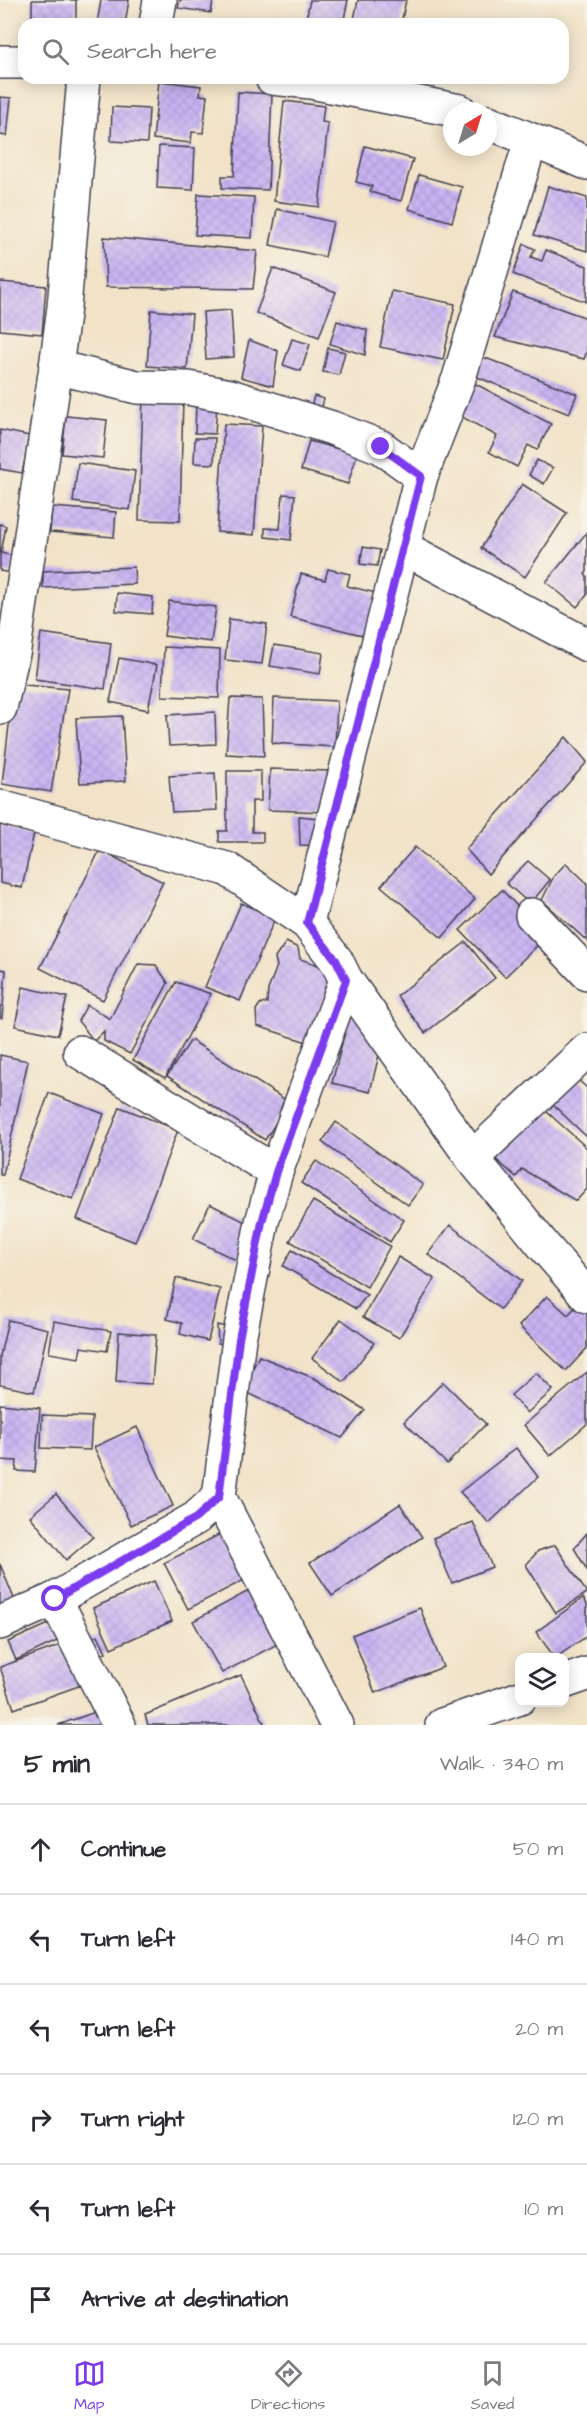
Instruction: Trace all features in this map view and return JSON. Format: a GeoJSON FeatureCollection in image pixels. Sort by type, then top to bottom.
{"type":"FeatureCollection","features":[{"type":"Feature","properties":{"kind":"street"},"geometry":{"type":"LineString","coordinates":[[157,18],[160,0]]}},
{"type":"Feature","properties":{"kind":"street"},"geometry":{"type":"LineString","coordinates":[[0,62],[18,62]]}},
{"type":"Feature","properties":{"kind":"street"},"geometry":{"type":"LineString","coordinates":[[0,708],[14,650],[56,367],[64,307],[83,84]]}},
{"type":"Feature","properties":{"kind":"street"},"geometry":{"type":"LineString","coordinates":[[321,84],[443,108]]}},
{"type":"Feature","properties":{"kind":"street"},"geometry":{"type":"LineString","coordinates":[[497,126],[587,163]]}},
{"type":"Feature","properties":{"kind":"street"},"geometry":{"type":"LineString","coordinates":[[307,923],[421,476],[459,378],[531,140]]}},
{"type":"Feature","properties":{"kind":"street"},"geometry":{"type":"LineString","coordinates":[[56,367],[137,387],[188,388],[230,396],[332,428],[381,447],[421,476]]}},
{"type":"Feature","properties":{"kind":"street"},"geometry":{"type":"LineString","coordinates":[[404,548],[587,645]]}},
{"type":"Feature","properties":{"kind":"street"},"geometry":{"type":"LineString","coordinates":[[0,807],[227,869],[307,923],[336,960],[346,980],[472,1158],[587,1296]]}},
{"type":"Feature","properties":{"kind":"street"},"geometry":{"type":"LineString","coordinates":[[532,915],[587,973]]}},
{"type":"Feature","properties":{"kind":"street"},"geometry":{"type":"LineString","coordinates":[[337,1725],[219,1497],[239,1339],[262,1222],[276,1172],[346,980]]}},
{"type":"Feature","properties":{"kind":"street"},"geometry":{"type":"LineString","coordinates":[[472,1158],[587,1050]]}},
{"type":"Feature","properties":{"kind":"street"},"geometry":{"type":"LineString","coordinates":[[80,1052],[276,1172]]}},
{"type":"Feature","properties":{"kind":"street"},"geometry":{"type":"LineString","coordinates":[[0,1623],[55,1599],[196,1518],[219,1497]]}},
{"type":"Feature","properties":{"kind":"street"},"geometry":{"type":"LineString","coordinates":[[55,1599],[119,1725]]}},
{"type":"Feature","properties":{"kind":"street"},"geometry":{"type":"LineString","coordinates":[[569,1680],[587,1674]]}},
{"type":"Feature","properties":{"kind":"street"},"geometry":{"type":"LineString","coordinates":[[442,1725],[515,1699]]}},
{"type":"Feature","properties":{"kind":"building"},"geometry":{"type":"Polygon","coordinates":[[[32,0],[76,0],[76,18],[32,18],[32,0]]]}},
{"type":"Feature","properties":{"kind":"building"},"geometry":{"type":"Polygon","coordinates":[[[101,0],[129,0],[126,18],[98,18],[101,0]]]}},
{"type":"Feature","properties":{"kind":"building"},"geometry":{"type":"Polygon","coordinates":[[[180,0],[213,0],[211,13],[178,8],[180,0]]]}},
{"type":"Feature","properties":{"kind":"building"},"geometry":{"type":"Polygon","coordinates":[[[310,0],[348,0],[344,18],[306,18],[310,0]]]}},
{"type":"Feature","properties":{"kind":"building"},"geometry":{"type":"Polygon","coordinates":[[[358,0],[406,0],[402,18],[354,18],[358,0]]]}},
{"type":"Feature","properties":{"kind":"building"},"geometry":{"type":"Polygon","coordinates":[[[159,84],[201,86],[200,95],[207,96],[203,133],[192,132],[191,143],[153,139],[159,84]]]}},
{"type":"Feature","properties":{"kind":"building"},"geometry":{"type":"Polygon","coordinates":[[[238,92],[272,94],[268,190],[222,188],[222,176],[234,176],[238,92]]]}},
{"type":"Feature","properties":{"kind":"building"},"geometry":{"type":"Polygon","coordinates":[[[0,97],[11,98],[7,136],[0,135],[0,97]]]}},
{"type":"Feature","properties":{"kind":"building"},"geometry":{"type":"Polygon","coordinates":[[[284,101],[324,106],[322,122],[328,123],[319,207],[274,201],[284,101]]]}},
{"type":"Feature","properties":{"kind":"building"},"geometry":{"type":"Polygon","coordinates":[[[112,107],[149,109],[147,143],[111,141],[112,107]]]}},
{"type":"Feature","properties":{"kind":"building"},"geometry":{"type":"Polygon","coordinates":[[[159,146],[195,148],[193,190],[157,188],[159,146]]]}},
{"type":"Feature","properties":{"kind":"building"},"geometry":{"type":"Polygon","coordinates":[[[365,146],[413,159],[401,201],[370,192],[372,186],[356,182],[365,146]]]}},
{"type":"Feature","properties":{"kind":"building"},"geometry":{"type":"Polygon","coordinates":[[[419,175],[462,187],[452,222],[409,209],[419,175]]]}},
{"type":"Feature","properties":{"kind":"building"},"geometry":{"type":"Polygon","coordinates":[[[548,186],[587,198],[587,251],[534,235],[548,186]]]}},
{"type":"Feature","properties":{"kind":"building"},"geometry":{"type":"Polygon","coordinates":[[[198,194],[254,197],[252,238],[195,235],[198,194]]]}},
{"type":"Feature","properties":{"kind":"building"},"geometry":{"type":"Polygon","coordinates":[[[277,209],[333,222],[325,257],[270,245],[277,209]]]}},
{"type":"Feature","properties":{"kind":"building"},"geometry":{"type":"Polygon","coordinates":[[[104,237],[257,251],[253,289],[106,287],[104,237]]]}},
{"type":"Feature","properties":{"kind":"building"},"geometry":{"type":"Polygon","coordinates":[[[524,244],[535,249],[531,257],[542,261],[546,250],[587,266],[586,302],[513,274],[524,244]]]}},
{"type":"Feature","properties":{"kind":"building"},"geometry":{"type":"Polygon","coordinates":[[[273,268],[336,292],[319,337],[256,313],[273,268]]]}},
{"type":"Feature","properties":{"kind":"building"},"geometry":{"type":"Polygon","coordinates":[[[0,282],[46,286],[42,334],[0,330],[0,282]]]}},
{"type":"Feature","properties":{"kind":"building"},"geometry":{"type":"Polygon","coordinates":[[[392,291],[455,304],[443,360],[380,347],[392,291]]]}},
{"type":"Feature","properties":{"kind":"building"},"geometry":{"type":"Polygon","coordinates":[[[513,292],[587,318],[587,351],[584,359],[495,337],[513,292]]]}},
{"type":"Feature","properties":{"kind":"building"},"geometry":{"type":"Polygon","coordinates":[[[151,310],[192,314],[187,369],[147,366],[151,310]]]}},
{"type":"Feature","properties":{"kind":"building"},"geometry":{"type":"Polygon","coordinates":[[[231,310],[234,357],[206,359],[203,312],[231,310]]]}},
{"type":"Feature","properties":{"kind":"building"},"geometry":{"type":"Polygon","coordinates":[[[337,321],[367,330],[365,355],[330,344],[337,321]]]}},
{"type":"Feature","properties":{"kind":"building"},"geometry":{"type":"Polygon","coordinates":[[[292,339],[310,344],[301,371],[283,365],[292,339]]]}},
{"type":"Feature","properties":{"kind":"building"},"geometry":{"type":"Polygon","coordinates":[[[249,340],[278,351],[273,386],[241,377],[249,340]]]}},
{"type":"Feature","properties":{"kind":"building"},"geometry":{"type":"Polygon","coordinates":[[[328,348],[345,352],[339,375],[323,372],[328,348]]]}},
{"type":"Feature","properties":{"kind":"building"},"geometry":{"type":"Polygon","coordinates":[[[478,355],[577,394],[569,414],[470,374],[478,355]]]}},
{"type":"Feature","properties":{"kind":"building"},"geometry":{"type":"Polygon","coordinates":[[[472,382],[551,424],[537,450],[528,445],[517,467],[489,452],[497,436],[455,413],[472,382]]]}},
{"type":"Feature","properties":{"kind":"building"},"geometry":{"type":"Polygon","coordinates":[[[143,396],[183,398],[180,521],[139,520],[143,396]]]}},
{"type":"Feature","properties":{"kind":"building"},"geometry":{"type":"Polygon","coordinates":[[[314,396],[324,399],[321,410],[311,407],[314,396]]]}},
{"type":"Feature","properties":{"kind":"building"},"geometry":{"type":"Polygon","coordinates":[[[196,403],[217,404],[215,434],[195,433],[196,403]]]}},
{"type":"Feature","properties":{"kind":"building"},"geometry":{"type":"Polygon","coordinates":[[[66,416],[107,420],[103,458],[62,454],[66,416]]]}},
{"type":"Feature","properties":{"kind":"building"},"geometry":{"type":"Polygon","coordinates":[[[224,424],[262,426],[254,535],[217,532],[224,424]]]}},
{"type":"Feature","properties":{"kind":"building"},"geometry":{"type":"Polygon","coordinates":[[[0,430],[30,436],[22,473],[0,469],[0,430]]]}},
{"type":"Feature","properties":{"kind":"building"},"geometry":{"type":"Polygon","coordinates":[[[195,438],[215,438],[214,464],[194,463],[195,438]]]}},
{"type":"Feature","properties":{"kind":"building"},"geometry":{"type":"Polygon","coordinates":[[[309,441],[357,454],[348,484],[301,470],[309,441]]]}},
{"type":"Feature","properties":{"kind":"building"},"geometry":{"type":"Polygon","coordinates":[[[537,460],[553,468],[544,484],[529,475],[537,460]]]}},
{"type":"Feature","properties":{"kind":"building"},"geometry":{"type":"Polygon","coordinates":[[[78,463],[135,471],[130,510],[73,502],[78,463]]]}},
{"type":"Feature","properties":{"kind":"building"},"geometry":{"type":"Polygon","coordinates":[[[522,484],[567,513],[525,577],[481,548],[522,484]]]}},
{"type":"Feature","properties":{"kind":"building"},"geometry":{"type":"Polygon","coordinates":[[[283,494],[295,495],[291,540],[265,537],[265,528],[280,529],[283,494]]]}},
{"type":"Feature","properties":{"kind":"building"},"geometry":{"type":"Polygon","coordinates":[[[52,507],[116,512],[114,537],[50,532],[52,507]]]}},
{"type":"Feature","properties":{"kind":"building"},"geometry":{"type":"Polygon","coordinates":[[[0,524],[6,526],[1,553],[14,556],[11,573],[0,571],[0,524]]]}},
{"type":"Feature","properties":{"kind":"building"},"geometry":{"type":"Polygon","coordinates":[[[587,532],[587,572],[585,574],[587,576],[587,595],[577,607],[546,582],[587,532]]]}},
{"type":"Feature","properties":{"kind":"building"},"geometry":{"type":"Polygon","coordinates":[[[363,547],[380,550],[377,566],[360,564],[363,547]]]}},
{"type":"Feature","properties":{"kind":"building"},"geometry":{"type":"Polygon","coordinates":[[[134,567],[135,584],[43,588],[43,571],[134,567]]]}},
{"type":"Feature","properties":{"kind":"building"},"geometry":{"type":"Polygon","coordinates":[[[328,569],[350,574],[347,586],[376,593],[366,636],[290,617],[301,574],[325,580],[328,569]]]}},
{"type":"Feature","properties":{"kind":"building"},"geometry":{"type":"Polygon","coordinates":[[[117,593],[153,597],[152,614],[116,611],[117,593]]]}},
{"type":"Feature","properties":{"kind":"building"},"geometry":{"type":"Polygon","coordinates":[[[169,601],[216,607],[211,642],[164,636],[169,601]]]}},
{"type":"Feature","properties":{"kind":"building"},"geometry":{"type":"Polygon","coordinates":[[[229,619],[267,624],[262,664],[225,660],[229,619]]]}},
{"type":"Feature","properties":{"kind":"building"},"geometry":{"type":"Polygon","coordinates":[[[41,633],[111,643],[105,689],[35,679],[41,633]]]}},
{"type":"Feature","properties":{"kind":"building"},"geometry":{"type":"Polygon","coordinates":[[[274,645],[323,653],[320,674],[270,666],[274,645]]]}},
{"type":"Feature","properties":{"kind":"building"},"geometry":{"type":"Polygon","coordinates":[[[164,647],[220,650],[219,698],[162,696],[164,647]]]}},
{"type":"Feature","properties":{"kind":"building"},"geometry":{"type":"Polygon","coordinates":[[[119,658],[157,665],[148,710],[110,702],[119,658]]]}},
{"type":"Feature","properties":{"kind":"building"},"geometry":{"type":"Polygon","coordinates":[[[14,684],[68,689],[51,792],[2,784],[14,684]]]}},
{"type":"Feature","properties":{"kind":"building"},"geometry":{"type":"Polygon","coordinates":[[[230,698],[262,699],[264,756],[226,754],[230,698]]]}},
{"type":"Feature","properties":{"kind":"building"},"geometry":{"type":"Polygon","coordinates":[[[274,698],[337,701],[335,747],[272,743],[274,698]]]}},
{"type":"Feature","properties":{"kind":"building"},"geometry":{"type":"Polygon","coordinates":[[[215,712],[216,744],[169,746],[167,715],[215,712]]]}},
{"type":"Feature","properties":{"kind":"building"},"geometry":{"type":"Polygon","coordinates":[[[122,716],[126,781],[80,783],[76,718],[122,716]]]}},
{"type":"Feature","properties":{"kind":"building"},"geometry":{"type":"Polygon","coordinates":[[[566,737],[587,762],[488,874],[466,849],[566,737]]]}},
{"type":"Feature","properties":{"kind":"building"},"geometry":{"type":"Polygon","coordinates":[[[270,769],[329,771],[328,812],[268,810],[270,769]]]}},
{"type":"Feature","properties":{"kind":"building"},"geometry":{"type":"Polygon","coordinates":[[[227,771],[261,771],[261,801],[252,801],[252,832],[263,832],[263,842],[219,842],[219,831],[227,831],[227,771]]]}},
{"type":"Feature","properties":{"kind":"building"},"geometry":{"type":"Polygon","coordinates":[[[215,773],[217,810],[172,812],[169,776],[215,773]]]}},
{"type":"Feature","properties":{"kind":"building"},"geometry":{"type":"Polygon","coordinates":[[[299,816],[328,819],[326,846],[300,845],[299,816]]]}},
{"type":"Feature","properties":{"kind":"building"},"geometry":{"type":"Polygon","coordinates":[[[0,825],[34,833],[22,888],[0,883],[0,825]]]}},
{"type":"Feature","properties":{"kind":"building"},"geometry":{"type":"Polygon","coordinates":[[[415,847],[475,899],[442,938],[381,886],[415,847]]]}},
{"type":"Feature","properties":{"kind":"building"},"geometry":{"type":"Polygon","coordinates":[[[100,850],[163,882],[103,1000],[40,968],[100,850]]]}},
{"type":"Feature","properties":{"kind":"building"},"geometry":{"type":"Polygon","coordinates":[[[528,861],[550,880],[530,904],[506,883],[528,861]]]}},
{"type":"Feature","properties":{"kind":"building"},"geometry":{"type":"Polygon","coordinates":[[[566,863],[587,883],[587,941],[542,900],[554,876],[566,863]]]}},
{"type":"Feature","properties":{"kind":"building"},"geometry":{"type":"Polygon","coordinates":[[[502,890],[546,937],[505,977],[460,930],[502,890]]]}},
{"type":"Feature","properties":{"kind":"building"},"geometry":{"type":"Polygon","coordinates":[[[241,903],[275,918],[240,1001],[205,987],[241,903]]]}},
{"type":"Feature","properties":{"kind":"building"},"geometry":{"type":"Polygon","coordinates":[[[286,942],[298,948],[300,959],[333,970],[310,1043],[257,1026],[256,1010],[260,1004],[267,1003],[268,990],[277,966],[275,958],[286,942]]]}},
{"type":"Feature","properties":{"kind":"building"},"geometry":{"type":"Polygon","coordinates":[[[466,942],[495,978],[425,1033],[397,996],[466,942]]]}},
{"type":"Feature","properties":{"kind":"building"},"geometry":{"type":"Polygon","coordinates":[[[138,964],[156,965],[168,983],[130,1054],[104,1041],[104,1031],[94,1041],[78,1021],[87,1005],[110,1019],[138,964]]]}},
{"type":"Feature","properties":{"kind":"building"},"geometry":{"type":"Polygon","coordinates":[[[0,969],[6,970],[2,1018],[0,1018],[0,969]]]}},
{"type":"Feature","properties":{"kind":"building"},"geometry":{"type":"Polygon","coordinates":[[[176,982],[211,994],[165,1078],[133,1060],[176,982]]]}},
{"type":"Feature","properties":{"kind":"building"},"geometry":{"type":"Polygon","coordinates":[[[23,987],[67,997],[58,1035],[15,1026],[23,987]]]}},
{"type":"Feature","properties":{"kind":"building"},"geometry":{"type":"Polygon","coordinates":[[[349,1016],[370,1022],[383,1038],[370,1092],[332,1083],[349,1016]]]}},
{"type":"Feature","properties":{"kind":"building"},"geometry":{"type":"Polygon","coordinates":[[[191,1040],[289,1102],[265,1140],[167,1076],[191,1040]]]}},
{"type":"Feature","properties":{"kind":"building"},"geometry":{"type":"Polygon","coordinates":[[[0,1055],[28,1061],[3,1175],[0,1175],[0,1055]]]}},
{"type":"Feature","properties":{"kind":"building"},"geometry":{"type":"Polygon","coordinates":[[[576,1078],[587,1088],[587,1137],[552,1104],[576,1078]]]}},
{"type":"Feature","properties":{"kind":"building"},"geometry":{"type":"Polygon","coordinates":[[[49,1093],[104,1114],[73,1199],[17,1179],[49,1093]]]}},
{"type":"Feature","properties":{"kind":"building"},"geometry":{"type":"Polygon","coordinates":[[[536,1102],[587,1148],[587,1189],[576,1201],[522,1169],[516,1177],[491,1155],[536,1102]]]}},
{"type":"Feature","properties":{"kind":"building"},"geometry":{"type":"Polygon","coordinates":[[[120,1107],[178,1130],[135,1242],[77,1219],[120,1107]]]}},
{"type":"Feature","properties":{"kind":"building"},"geometry":{"type":"Polygon","coordinates":[[[336,1122],[423,1185],[408,1205],[322,1142],[336,1122]]]}},
{"type":"Feature","properties":{"kind":"building"},"geometry":{"type":"Polygon","coordinates":[[[316,1161],[404,1220],[390,1242],[301,1183],[316,1161]]]}},
{"type":"Feature","properties":{"kind":"building"},"geometry":{"type":"Polygon","coordinates":[[[313,1201],[390,1246],[367,1287],[290,1241],[313,1201]]]}},
{"type":"Feature","properties":{"kind":"building"},"geometry":{"type":"Polygon","coordinates":[[[210,1204],[255,1227],[238,1261],[193,1239],[210,1204]]]}},
{"type":"Feature","properties":{"kind":"building"},"geometry":{"type":"Polygon","coordinates":[[[450,1225],[522,1281],[500,1309],[428,1254],[450,1225]]]}},
{"type":"Feature","properties":{"kind":"building"},"geometry":{"type":"Polygon","coordinates":[[[292,1250],[367,1295],[356,1309],[283,1266],[292,1250]]]}},
{"type":"Feature","properties":{"kind":"building"},"geometry":{"type":"Polygon","coordinates":[[[398,1257],[435,1279],[399,1338],[363,1317],[398,1257]]]}},
{"type":"Feature","properties":{"kind":"building"},"geometry":{"type":"Polygon","coordinates":[[[176,1278],[220,1289],[208,1341],[180,1334],[182,1323],[167,1319],[176,1278]]]}},
{"type":"Feature","properties":{"kind":"building"},"geometry":{"type":"Polygon","coordinates":[[[547,1296],[568,1315],[581,1301],[587,1306],[587,1348],[566,1371],[519,1326],[547,1296]]]}},
{"type":"Feature","properties":{"kind":"building"},"geometry":{"type":"Polygon","coordinates":[[[341,1319],[374,1343],[344,1382],[312,1358],[341,1319]]]}},
{"type":"Feature","properties":{"kind":"building"},"geometry":{"type":"Polygon","coordinates":[[[8,1320],[48,1329],[34,1392],[0,1385],[0,1356],[8,1320]]]}},
{"type":"Feature","properties":{"kind":"building"},"geometry":{"type":"Polygon","coordinates":[[[54,1321],[111,1331],[107,1351],[81,1347],[79,1358],[49,1353],[54,1321]]]}},
{"type":"Feature","properties":{"kind":"building"},"geometry":{"type":"Polygon","coordinates":[[[217,1325],[236,1329],[232,1347],[218,1343],[217,1325]]]}},
{"type":"Feature","properties":{"kind":"building"},"geometry":{"type":"Polygon","coordinates":[[[119,1332],[156,1335],[152,1384],[116,1382],[119,1332]]]}},
{"type":"Feature","properties":{"kind":"building"},"geometry":{"type":"Polygon","coordinates":[[[259,1356],[316,1379],[365,1410],[342,1438],[248,1393],[249,1376],[259,1356]]]}},
{"type":"Feature","properties":{"kind":"building"},"geometry":{"type":"Polygon","coordinates":[[[587,1372],[587,1424],[550,1456],[524,1425],[587,1372]]]}},
{"type":"Feature","properties":{"kind":"building"},"geometry":{"type":"Polygon","coordinates":[[[536,1373],[553,1390],[527,1413],[511,1395],[536,1373]]]}},
{"type":"Feature","properties":{"kind":"building"},"geometry":{"type":"Polygon","coordinates":[[[443,1382],[486,1424],[447,1464],[404,1422],[443,1382]]]}},
{"type":"Feature","properties":{"kind":"building"},"geometry":{"type":"Polygon","coordinates":[[[0,1404],[40,1408],[35,1472],[16,1471],[17,1461],[0,1460],[0,1404]]]}},
{"type":"Feature","properties":{"kind":"building"},"geometry":{"type":"Polygon","coordinates":[[[42,1415],[92,1417],[90,1450],[41,1448],[42,1415]]]}},
{"type":"Feature","properties":{"kind":"building"},"geometry":{"type":"Polygon","coordinates":[[[137,1427],[173,1506],[131,1525],[94,1447],[137,1427]]]}},
{"type":"Feature","properties":{"kind":"building"},"geometry":{"type":"Polygon","coordinates":[[[516,1448],[538,1477],[489,1523],[460,1492],[516,1448]]]}},
{"type":"Feature","properties":{"kind":"building"},"geometry":{"type":"Polygon","coordinates":[[[56,1494],[93,1537],[66,1560],[30,1516],[56,1494]]]}},
{"type":"Feature","properties":{"kind":"building"},"geometry":{"type":"Polygon","coordinates":[[[400,1504],[422,1537],[332,1596],[310,1563],[400,1504]]]}},
{"type":"Feature","properties":{"kind":"building"},"geometry":{"type":"Polygon","coordinates":[[[473,1522],[492,1567],[452,1583],[433,1538],[473,1522]]]}},
{"type":"Feature","properties":{"kind":"building"},"geometry":{"type":"Polygon","coordinates":[[[228,1530],[252,1576],[188,1609],[164,1563],[228,1530]]]}},
{"type":"Feature","properties":{"kind":"building"},"geometry":{"type":"Polygon","coordinates":[[[587,1533],[587,1570],[574,1548],[587,1533]]]}},
{"type":"Feature","properties":{"kind":"building"},"geometry":{"type":"Polygon","coordinates":[[[555,1545],[587,1593],[556,1613],[526,1565],[538,1551],[555,1545]]]}},
{"type":"Feature","properties":{"kind":"building"},"geometry":{"type":"Polygon","coordinates":[[[0,1564],[17,1606],[0,1612],[0,1564]]]}},
{"type":"Feature","properties":{"kind":"building"},"geometry":{"type":"Polygon","coordinates":[[[154,1581],[172,1621],[111,1648],[93,1608],[154,1581]]]}},
{"type":"Feature","properties":{"kind":"building"},"geometry":{"type":"Polygon","coordinates":[[[256,1587],[285,1640],[222,1673],[193,1621],[256,1587]]]}},
{"type":"Feature","properties":{"kind":"building"},"geometry":{"type":"Polygon","coordinates":[[[583,1598],[587,1604],[587,1636],[562,1653],[551,1653],[536,1632],[583,1598]]]}},
{"type":"Feature","properties":{"kind":"building"},"geometry":{"type":"Polygon","coordinates":[[[420,1608],[443,1667],[375,1693],[352,1635],[420,1608]]]}},
{"type":"Feature","properties":{"kind":"building"},"geometry":{"type":"Polygon","coordinates":[[[58,1620],[66,1637],[16,1660],[8,1642],[58,1620]]]}},
{"type":"Feature","properties":{"kind":"building"},"geometry":{"type":"Polygon","coordinates":[[[98,1635],[106,1652],[93,1658],[85,1641],[98,1635]]]}},
{"type":"Feature","properties":{"kind":"building"},"geometry":{"type":"Polygon","coordinates":[[[72,1641],[87,1683],[14,1709],[0,1667],[72,1641]]]}},
{"type":"Feature","properties":{"kind":"building"},"geometry":{"type":"Polygon","coordinates":[[[241,1675],[265,1725],[148,1725],[145,1715],[241,1675]]]}},
{"type":"Feature","properties":{"kind":"building"},"geometry":{"type":"Polygon","coordinates":[[[104,1709],[110,1725],[58,1725],[104,1709]]]}},
{"type":"Feature","properties":{"kind":"route"},"geometry":{"type":"LineString","coordinates":[[55,1599],[196,1518],[219,1497],[239,1339],[262,1222],[276,1172],[346,980],[336,960],[307,923],[421,476],[381,447]]}}]}
